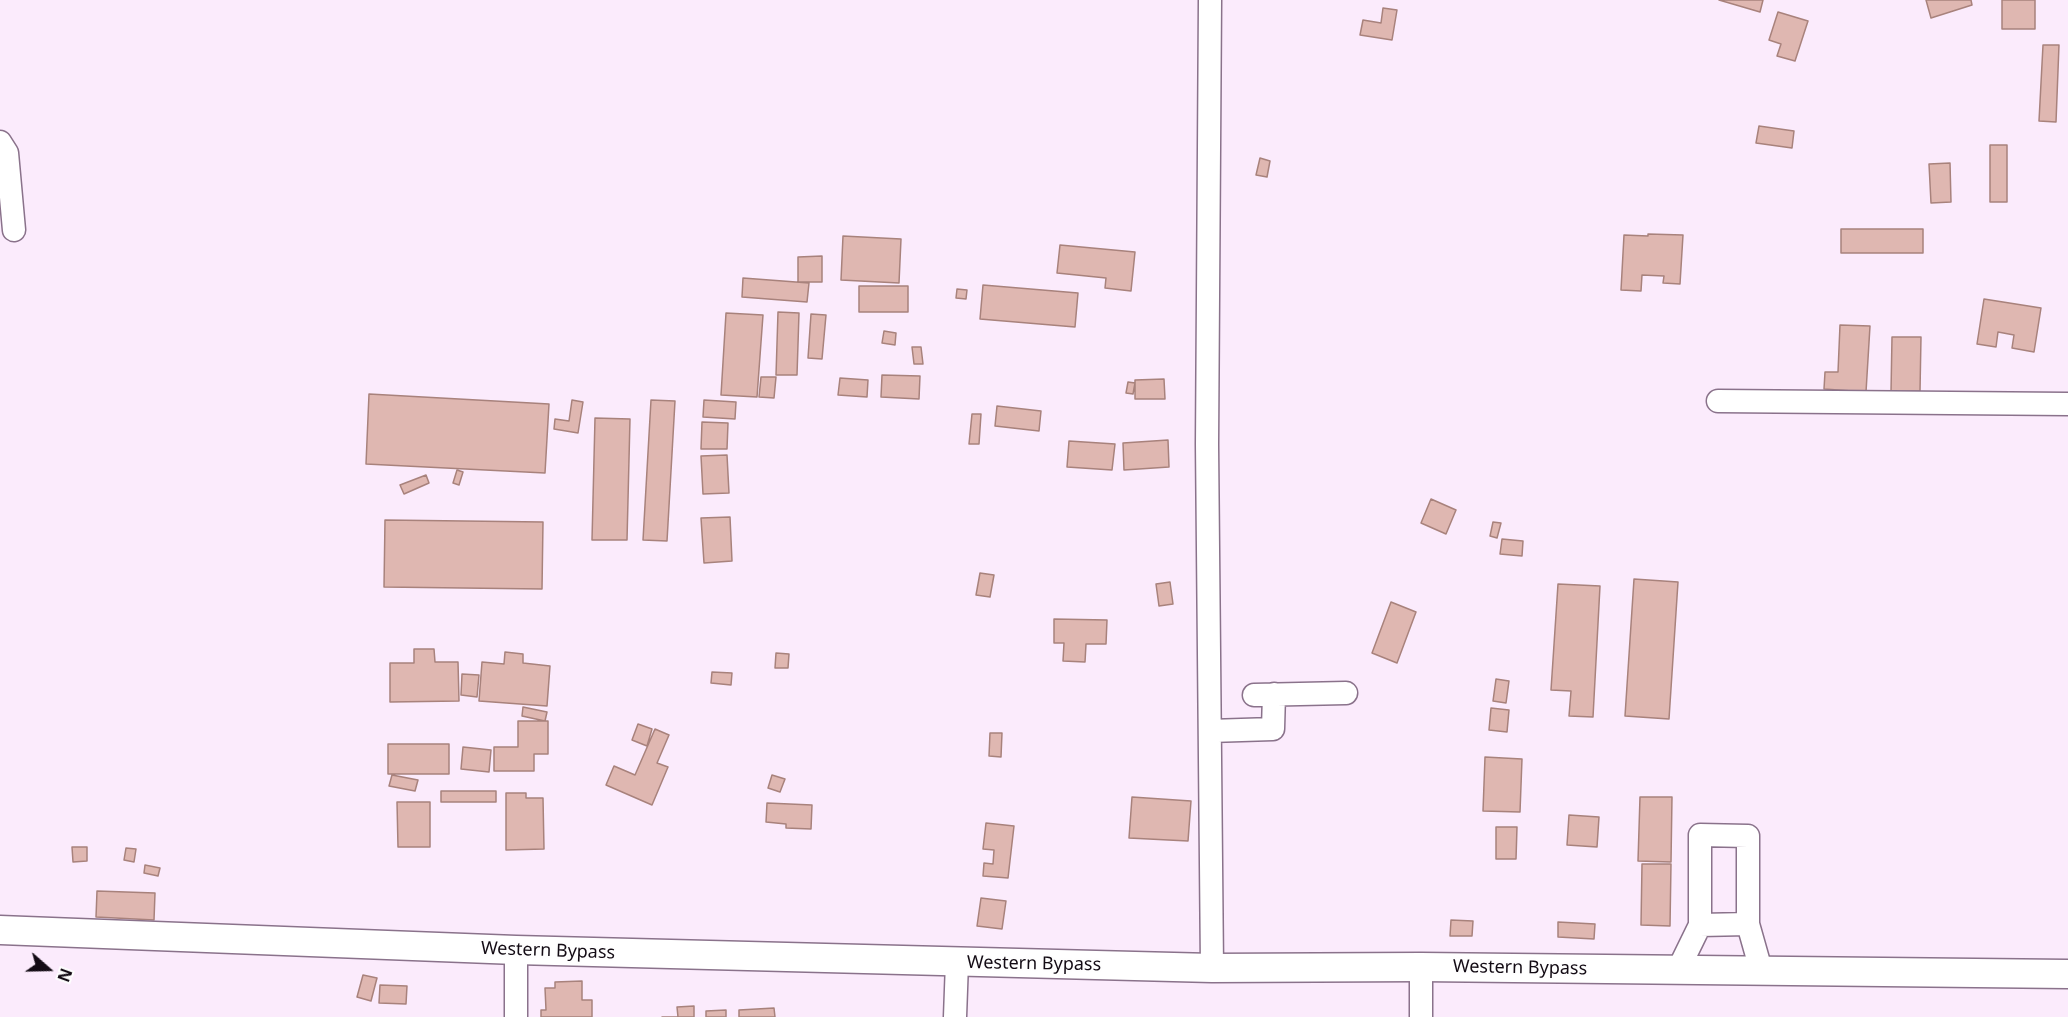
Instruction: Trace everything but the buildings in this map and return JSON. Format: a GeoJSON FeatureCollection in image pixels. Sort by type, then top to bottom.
{"type":"FeatureCollection","features":[{"type":"Feature","properties":{"kind":"main road","name":"Western Bypass"},"geometry":{"type":"LineString","coordinates":[[0,930],[516,950],[1212,968],[1421,967],[2068,974]]}},
{"type":"Feature","properties":{"kind":"street"},"geometry":{"type":"LineString","coordinates":[[1210,0],[1207,444],[1212,968]]}},
{"type":"Feature","properties":{"kind":"street"},"geometry":{"type":"LineString","coordinates":[[0,142],[8,153],[14,230]]}},
{"type":"Feature","properties":{"kind":"street"},"geometry":{"type":"LineString","coordinates":[[1718,400],[2068,404]]}},
{"type":"Feature","properties":{"kind":"street"},"geometry":{"type":"LineString","coordinates":[[1210,731],[1273,729],[1264,694],[1346,693]]}},
{"type":"Feature","properties":{"kind":"street"},"geometry":{"type":"LineString","coordinates":[[1678,969],[1700,925],[1700,834],[1748,836],[1748,924],[1761,970]]}},
{"type":"Feature","properties":{"kind":"street"},"geometry":{"type":"LineString","coordinates":[[1700,925],[1748,924]]}},
{"type":"Feature","properties":{"kind":"street"},"geometry":{"type":"LineString","coordinates":[[516,950],[516,1017]]}},
{"type":"Feature","properties":{"kind":"street"},"geometry":{"type":"LineString","coordinates":[[955,1017],[957,962]]}},
{"type":"Feature","properties":{"kind":"street"},"geometry":{"type":"LineString","coordinates":[[1421,967],[1421,1017]]}}]}
